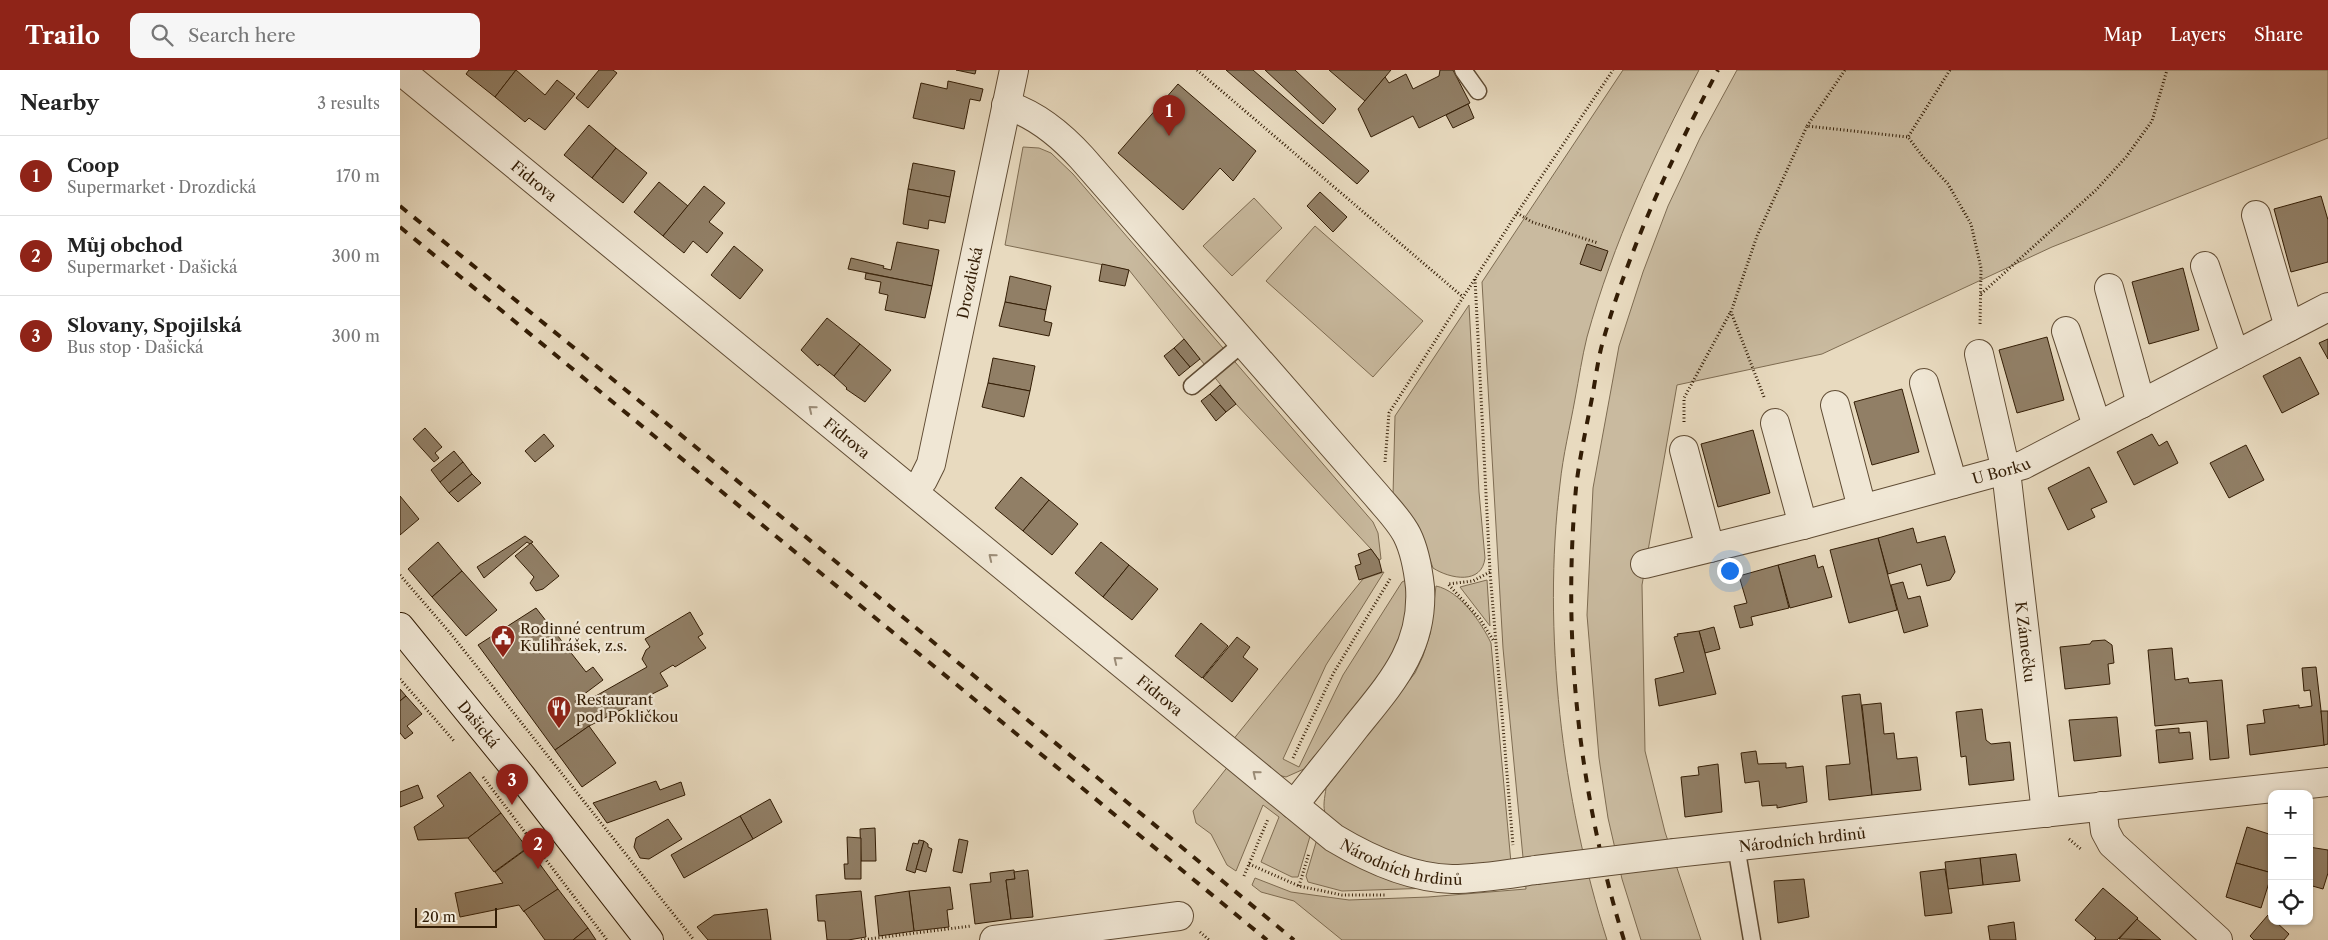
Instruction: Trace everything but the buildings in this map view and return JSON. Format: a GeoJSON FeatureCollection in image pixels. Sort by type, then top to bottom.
{"type":"FeatureCollection","features":[{"type":"Feature","properties":{"kind":"street","name":"Fidrova"},"geometry":{"type":"LineString","coordinates":[[400,70],[913,491],[1282,808]]}},
{"type":"Feature","properties":{"kind":"street","name":"Drozdická"},"geometry":{"type":"LineString","coordinates":[[913,491],[923,480],[931,464],[1014,70]]}},
{"type":"Feature","properties":{"kind":"street"},"geometry":{"type":"LineString","coordinates":[[1006,105],[1029,114],[1070,145],[1377,496],[1397,520],[1412,545],[1419,573],[1421,602],[1414,639],[1403,665],[1391,683],[1282,808]]}},
{"type":"Feature","properties":{"kind":"street"},"geometry":{"type":"LineString","coordinates":[[2256,215],[2289,327]]}},
{"type":"Feature","properties":{"kind":"street"},"geometry":{"type":"LineString","coordinates":[[2205,266],[2235,355]]}},
{"type":"Feature","properties":{"kind":"street"},"geometry":{"type":"LineString","coordinates":[[2109,288],[2141,404]]}},
{"type":"Feature","properties":{"kind":"street","name":"U Borku"},"geometry":{"type":"LineString","coordinates":[[1645,564],[1803,525],[2023,465],[2328,307]]}},
{"type":"Feature","properties":{"kind":"street"},"geometry":{"type":"LineString","coordinates":[[2066,331],[2097,426]]}},
{"type":"Feature","properties":{"kind":"street","name":"K Zámečku"},"geometry":{"type":"LineString","coordinates":[[1979,354],[2006,471],[2046,812]]}},
{"type":"Feature","properties":{"kind":"street"},"geometry":{"type":"LineString","coordinates":[[1924,383],[1953,484]]}},
{"type":"Feature","properties":{"kind":"street"},"geometry":{"type":"LineString","coordinates":[[1835,406],[1862,508]]}},
{"type":"Feature","properties":{"kind":"street"},"geometry":{"type":"LineString","coordinates":[[1775,423],[1803,525]]}},
{"type":"Feature","properties":{"kind":"street"},"geometry":{"type":"LineString","coordinates":[[1684,450],[1710,548]]}},
{"type":"Feature","properties":{"kind":"street","name":"Dašická"},"geometry":{"type":"LineString","coordinates":[[400,628],[510,762],[649,940]]}},
{"type":"Feature","properties":{"kind":"street","name":"Národních hrdinů"},"geometry":{"type":"LineString","coordinates":[[1282,808],[1356,852],[1398,868],[1451,879],[2328,782]]}},
{"type":"Feature","properties":{"kind":"street"},"geometry":{"type":"LineString","coordinates":[[2102,806],[2105,831],[2112,844],[2218,940]]}},
{"type":"Feature","properties":{"kind":"street"},"geometry":{"type":"LineString","coordinates":[[994,940],[1180,916]]}},
{"type":"Feature","properties":{"kind":"lane"},"geometry":{"type":"LineString","coordinates":[[1463,70],[1478,91]]}},
{"type":"Feature","properties":{"kind":"lane"},"geometry":{"type":"LineString","coordinates":[[1192,386],[1244,343]]}},
{"type":"Feature","properties":{"kind":"lane"},"geometry":{"type":"LineString","coordinates":[[1736,846],[1752,940]]}},
{"type":"Feature","properties":{"kind":"path"},"geometry":{"type":"LineString","coordinates":[[1197,70],[1463,297]]}},
{"type":"Feature","properties":{"kind":"path"},"geometry":{"type":"LineString","coordinates":[[1377,496],[1383,483],[1390,413],[1517,212],[1613,70]]}},
{"type":"Feature","properties":{"kind":"path"},"geometry":{"type":"LineString","coordinates":[[1684,450],[1684,398],[1731,312],[1757,236],[1807,126],[1845,70]]}},
{"type":"Feature","properties":{"kind":"path"},"geometry":{"type":"LineString","coordinates":[[1908,137],[1950,70]]}},
{"type":"Feature","properties":{"kind":"path"},"geometry":{"type":"LineString","coordinates":[[1981,294],[2096,190],[2126,157],[2152,121],[2167,70]]}},
{"type":"Feature","properties":{"kind":"path"},"geometry":{"type":"LineString","coordinates":[[1807,126],[1908,137],[1923,157],[1948,184],[1971,224],[1981,268],[1979,354]]}},
{"type":"Feature","properties":{"kind":"path"},"geometry":{"type":"LineString","coordinates":[[1517,212],[1532,222],[1598,243]]}},
{"type":"Feature","properties":{"kind":"path"},"geometry":{"type":"LineString","coordinates":[[1475,279],[1495,642],[1526,871]]}},
{"type":"Feature","properties":{"kind":"path"},"geometry":{"type":"LineString","coordinates":[[1731,312],[1775,423]]}},
{"type":"Feature","properties":{"kind":"path"},"geometry":{"type":"LineString","coordinates":[[1490,572],[1473,581],[1448,584],[1480,619],[1495,642]]}},
{"type":"Feature","properties":{"kind":"path"},"geometry":{"type":"LineString","coordinates":[[1291,763],[1333,674],[1388,586],[1392,573]]}},
{"type":"Feature","properties":{"kind":"path"},"geometry":{"type":"LineString","coordinates":[[400,575],[451,634],[694,940]]}},
{"type":"Feature","properties":{"kind":"path"},"geometry":{"type":"LineString","coordinates":[[400,679],[459,747]]}},
{"type":"Feature","properties":{"kind":"path"},"geometry":{"type":"LineString","coordinates":[[482,776],[607,940]]}},
{"type":"Feature","properties":{"kind":"path"},"geometry":{"type":"LineString","coordinates":[[1244,876],[1282,808]]}},
{"type":"Feature","properties":{"kind":"path"},"geometry":{"type":"LineString","coordinates":[[1249,864],[1300,886]]}},
{"type":"Feature","properties":{"kind":"shaded area"},"geometry":{"type":"Polygon","coordinates":[[[1623,70],[1699,70],[1666,134],[1636,200],[1597,302],[1587,337],[1560,484],[1555,540],[1553,597],[1555,656],[1560,714],[1578,830],[1591,886],[1607,940],[1342,940],[1294,901],[1261,892],[1252,885],[1255,878],[1291,892],[1349,900],[1428,897],[1526,889],[1503,648],[1482,282],[1623,70]]]}},
{"type":"Feature","properties":{"kind":"shaded area"},"geometry":{"type":"Polygon","coordinates":[[[1737,70],[2328,70],[2328,138],[2052,247],[1822,354],[1677,385],[1642,585],[1645,751],[1665,832],[1701,940],[1641,940],[1622,879],[1608,818],[1599,758],[1587,615],[1593,488],[1619,346],[1643,272],[1668,206],[1700,138],[1737,70]]]}},
{"type":"Feature","properties":{"kind":"shaded area"},"geometry":{"type":"Polygon","coordinates":[[[1023,147],[1039,148],[1051,153],[1073,174],[1373,522],[1378,533],[1381,559],[1379,560],[1371,549],[1236,404],[1129,270],[1005,245],[1023,147]]]}},
{"type":"Feature","properties":{"kind":"shaded area"},"geometry":{"type":"Polygon","coordinates":[[[1254,198],[1282,228],[1232,276],[1203,246],[1254,198]]]}},
{"type":"Feature","properties":{"kind":"shaded area"},"geometry":{"type":"Polygon","coordinates":[[[1315,226],[1423,321],[1373,377],[1266,281],[1315,226]]]}},
{"type":"Feature","properties":{"kind":"shaded area"},"geometry":{"type":"Polygon","coordinates":[[[1469,305],[1479,492],[1485,558],[1483,567],[1472,576],[1456,577],[1433,568],[1418,525],[1393,495],[1395,416],[1469,305]]]}},
{"type":"Feature","properties":{"kind":"shaded area"},"geometry":{"type":"Polygon","coordinates":[[[1384,572],[1326,665],[1283,759],[1299,767],[1343,675],[1402,582],[1406,580],[1404,622],[1392,653],[1370,688],[1304,769],[1286,777],[1278,775],[1232,741],[1363,579],[1384,572]]]}},
{"type":"Feature","properties":{"kind":"shaded area"},"geometry":{"type":"Polygon","coordinates":[[[1487,580],[1490,626],[1460,587],[1487,580]]]}},
{"type":"Feature","properties":{"kind":"shaded area"},"geometry":{"type":"Polygon","coordinates":[[[1436,586],[1453,594],[1469,608],[1491,643],[1511,863],[1449,868],[1414,861],[1361,841],[1346,833],[1334,824],[1326,815],[1324,809],[1326,788],[1415,673],[1430,634],[1436,586]]]}},
{"type":"Feature","properties":{"kind":"shaded area"},"geometry":{"type":"Polygon","coordinates":[[[1229,765],[1311,833],[1298,877],[1292,877],[1261,862],[1279,817],[1263,805],[1236,871],[1227,865],[1211,834],[1196,823],[1193,811],[1229,765]]]}},
{"type":"Feature","properties":{"kind":"shaded area"},"geometry":{"type":"Polygon","coordinates":[[[1317,839],[1432,888],[1342,891],[1308,882],[1306,876],[1317,839]]]}},
{"type":"Feature","properties":{"kind":"railway"},"geometry":{"type":"LineString","coordinates":[[1624,940],[1608,885],[1596,829],[1585,773],[1578,716],[1571,602],[1576,488],[1599,357],[1614,306],[1653,202],[1718,70]]}},
{"type":"Feature","properties":{"kind":"railway"},"geometry":{"type":"LineString","coordinates":[[400,206],[789,523],[1294,940]]}},
{"type":"Feature","properties":{"kind":"railway"},"geometry":{"type":"LineString","coordinates":[[400,227],[1267,940]]}},
{"type":"Feature","properties":{"kind":"place","name":"Coop"},"geometry":{"type":"Point","coordinates":[1169,136]}},
{"type":"Feature","properties":{"kind":"place","name":"Rodinné centrum Kulihrášek, z.s."},"geometry":{"type":"Point","coordinates":[503,658]}},
{"type":"Feature","properties":{"kind":"place","name":"Restaurant pod Pokličkou"},"geometry":{"type":"Point","coordinates":[559,729]}},
{"type":"Feature","properties":{"kind":"place","name":"Slovany, Spojilská"},"geometry":{"type":"Point","coordinates":[512,805]}},
{"type":"Feature","properties":{"kind":"place","name":"Můj obchod"},"geometry":{"type":"Point","coordinates":[538,869]}}]}
